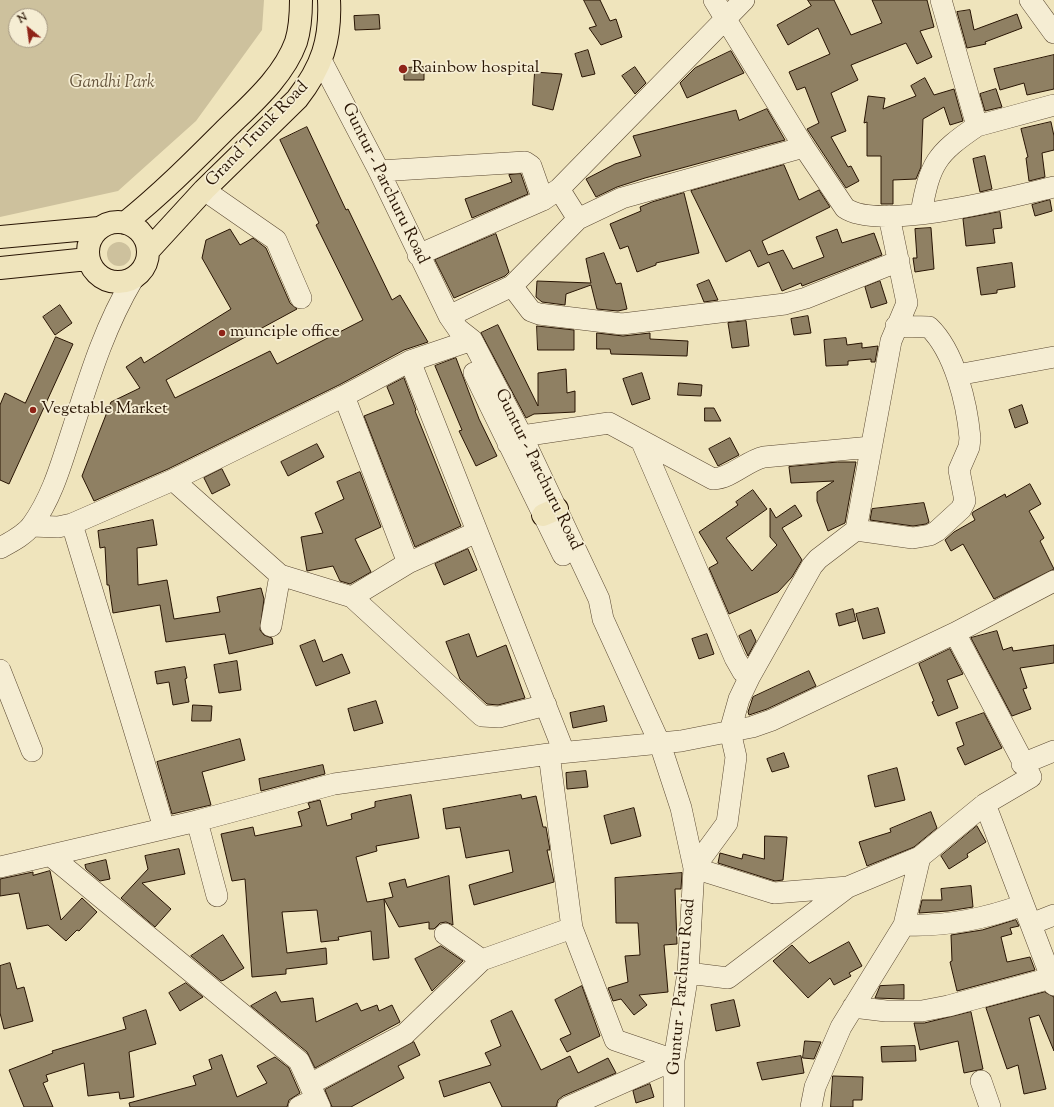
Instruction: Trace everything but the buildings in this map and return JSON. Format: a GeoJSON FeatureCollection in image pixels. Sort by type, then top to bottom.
{"type":"FeatureCollection","features":[{"type":"Feature","properties":{"kind":"main road","name":"Grand Trunk Road"},"geometry":{"type":"LineString","coordinates":[[125,223],[170,185],[264,91],[282,67],[295,43],[300,22],[301,0]]}},
{"type":"Feature","properties":{"kind":"main road","name":"Grand Trunk Road"},"geometry":{"type":"LineString","coordinates":[[148,251],[204,190],[297,99],[315,74],[329,36],[329,0]]}},
{"type":"Feature","properties":{"kind":"main road"},"geometry":{"type":"LineString","coordinates":[[295,43],[321,60]]}},
{"type":"Feature","properties":{"kind":"main road"},"geometry":{"type":"LineString","coordinates":[[110,223],[125,223],[137,228],[145,239],[148,251],[144,267],[126,280],[109,282],[99,276],[93,270],[88,259],[88,246],[92,236],[100,228],[110,223]]}},
{"type":"Feature","properties":{"kind":"main road"},"geometry":{"type":"LineString","coordinates":[[0,237],[100,228]]}},
{"type":"Feature","properties":{"kind":"main road"},"geometry":{"type":"LineString","coordinates":[[0,268],[88,259]]}},
{"type":"Feature","properties":{"kind":"street"},"geometry":{"type":"LineString","coordinates":[[714,0],[804,147],[845,208],[852,213],[861,215],[889,216],[921,212],[981,204],[1054,187]]}},
{"type":"Feature","properties":{"kind":"street"},"geometry":{"type":"LineString","coordinates":[[418,254],[551,194],[744,0]]}},
{"type":"Feature","properties":{"kind":"street"},"geometry":{"type":"LineString","coordinates":[[941,0],[977,126]]}},
{"type":"Feature","properties":{"kind":"street"},"geometry":{"type":"LineString","coordinates":[[1030,0],[1054,33]]}},
{"type":"Feature","properties":{"kind":"street","name":"Guntur - Parchuru Road"},"geometry":{"type":"LineString","coordinates":[[321,60],[379,171],[418,254],[515,440],[550,512],[588,604],[603,619],[660,744],[681,808],[694,868],[688,973],[674,1060],[674,1107]]}},
{"type":"Feature","properties":{"kind":"street"},"geometry":{"type":"LineString","coordinates":[[921,212],[926,182],[932,167],[955,141],[977,126],[1054,105]]}},
{"type":"Feature","properties":{"kind":"street"},"geometry":{"type":"LineString","coordinates":[[31,526],[58,527],[72,524],[173,480],[344,396],[410,361],[460,332],[512,286],[578,219],[622,198],[804,147]]}},
{"type":"Feature","properties":{"kind":"street"},"geometry":{"type":"LineString","coordinates":[[379,171],[525,162],[531,166],[551,194],[578,219]]}},
{"type":"Feature","properties":{"kind":"street"},"geometry":{"type":"LineString","coordinates":[[204,190],[276,240],[301,298]]}},
{"type":"Feature","properties":{"kind":"street"},"geometry":{"type":"LineString","coordinates":[[848,887],[774,893],[694,868],[727,823],[736,757],[730,731],[739,699],[750,676],[812,566],[818,559],[856,530],[891,342],[896,326],[907,302],[889,216]]}},
{"type":"Feature","properties":{"kind":"street"},"geometry":{"type":"LineString","coordinates":[[512,286],[531,311],[539,314],[622,324],[785,304],[806,298],[899,262]]}},
{"type":"Feature","properties":{"kind":"street"},"geometry":{"type":"LineString","coordinates":[[0,548],[31,526],[54,486],[102,339],[120,301],[126,280]]}},
{"type":"Feature","properties":{"kind":"street"},"geometry":{"type":"LineString","coordinates":[[0,538],[26,520],[48,481],[97,333],[126,280]]}},
{"type":"Feature","properties":{"kind":"street"},"geometry":{"type":"LineString","coordinates":[[856,530],[921,538],[937,531],[961,509],[965,501],[965,494],[959,470],[969,447],[970,438],[957,375],[940,342],[929,327],[896,326]]}},
{"type":"Feature","properties":{"kind":"street"},"geometry":{"type":"LineString","coordinates":[[957,375],[1054,357]]}},
{"type":"Feature","properties":{"kind":"street"},"geometry":{"type":"LineString","coordinates":[[410,361],[546,705],[557,753],[572,928],[615,1040],[674,1060]]}},
{"type":"Feature","properties":{"kind":"street"},"geometry":{"type":"LineString","coordinates":[[344,396],[408,563]]}},
{"type":"Feature","properties":{"kind":"street"},"geometry":{"type":"LineString","coordinates":[[515,440],[609,423],[713,479],[725,476],[753,460],[764,457],[871,447]]}},
{"type":"Feature","properties":{"kind":"street"},"geometry":{"type":"LineString","coordinates":[[641,440],[735,658],[743,672],[750,676]]}},
{"type":"Feature","properties":{"kind":"street"},"geometry":{"type":"LineString","coordinates":[[173,480],[280,576],[352,597],[482,716],[499,717],[546,705]]}},
{"type":"Feature","properties":{"kind":"street"},"geometry":{"type":"LineString","coordinates":[[72,524],[164,828]]}},
{"type":"Feature","properties":{"kind":"street"},"geometry":{"type":"LineString","coordinates":[[352,597],[408,563],[477,532]]}},
{"type":"Feature","properties":{"kind":"street"},"geometry":{"type":"LineString","coordinates":[[271,626],[280,576]]}},
{"type":"Feature","properties":{"kind":"street"},"geometry":{"type":"LineString","coordinates":[[0,867],[198,821],[334,784],[557,753],[660,744],[752,727],[772,720],[955,633],[1054,581]]}},
{"type":"Feature","properties":{"kind":"street"},"geometry":{"type":"LineString","coordinates":[[688,973],[728,978],[848,887],[920,857],[985,804],[1031,777],[1022,764],[955,633]]}},
{"type":"Feature","properties":{"kind":"street"},"geometry":{"type":"LineString","coordinates":[[0,670],[32,751]]}},
{"type":"Feature","properties":{"kind":"street"},"geometry":{"type":"LineString","coordinates":[[1022,764],[1054,751]]}},
{"type":"Feature","properties":{"kind":"street"},"geometry":{"type":"LineString","coordinates":[[853,1007],[886,1011],[922,1011],[1052,982],[985,804]]}},
{"type":"Feature","properties":{"kind":"street"},"geometry":{"type":"LineString","coordinates":[[198,821],[217,896]]}},
{"type":"Feature","properties":{"kind":"street"},"geometry":{"type":"LineString","coordinates":[[51,856],[299,1061],[311,1099],[405,1034],[482,960],[572,928]]}},
{"type":"Feature","properties":{"kind":"street"},"geometry":{"type":"LineString","coordinates":[[811,1107],[815,1087],[841,1027],[904,925],[920,857]]}},
{"type":"Feature","properties":{"kind":"street"},"geometry":{"type":"LineString","coordinates":[[904,925],[941,925],[1027,914],[1054,915]]}},
{"type":"Feature","properties":{"kind":"street"},"geometry":{"type":"LineString","coordinates":[[445,934],[482,960]]}},
{"type":"Feature","properties":{"kind":"street"},"geometry":{"type":"LineString","coordinates":[[568,1107],[674,1060]]}},
{"type":"Feature","properties":{"kind":"street"},"geometry":{"type":"LineString","coordinates":[[981,1081],[990,1107]]}},
{"type":"Feature","properties":{"kind":"green space","name":"Gandhi Park"},"geometry":{"type":"Polygon","coordinates":[[[0,0],[264,0],[262,30],[196,121],[118,191],[0,217],[0,0]]]}},
{"type":"Feature","properties":{"kind":"green space"},"geometry":{"type":"Polygon","coordinates":[[[119,242],[128,245],[131,254],[128,263],[119,266],[110,263],[107,254],[110,245],[119,242]]]}},
{"type":"Feature","properties":{"kind":"place","name":"Rainbow hospital"},"geometry":{"type":"Point","coordinates":[403,69]}},
{"type":"Feature","properties":{"kind":"place","name":"munciple office"},"geometry":{"type":"Point","coordinates":[222,333]}},
{"type":"Feature","properties":{"kind":"place","name":"Vegetable Market"},"geometry":{"type":"Point","coordinates":[33,410]}}]}
